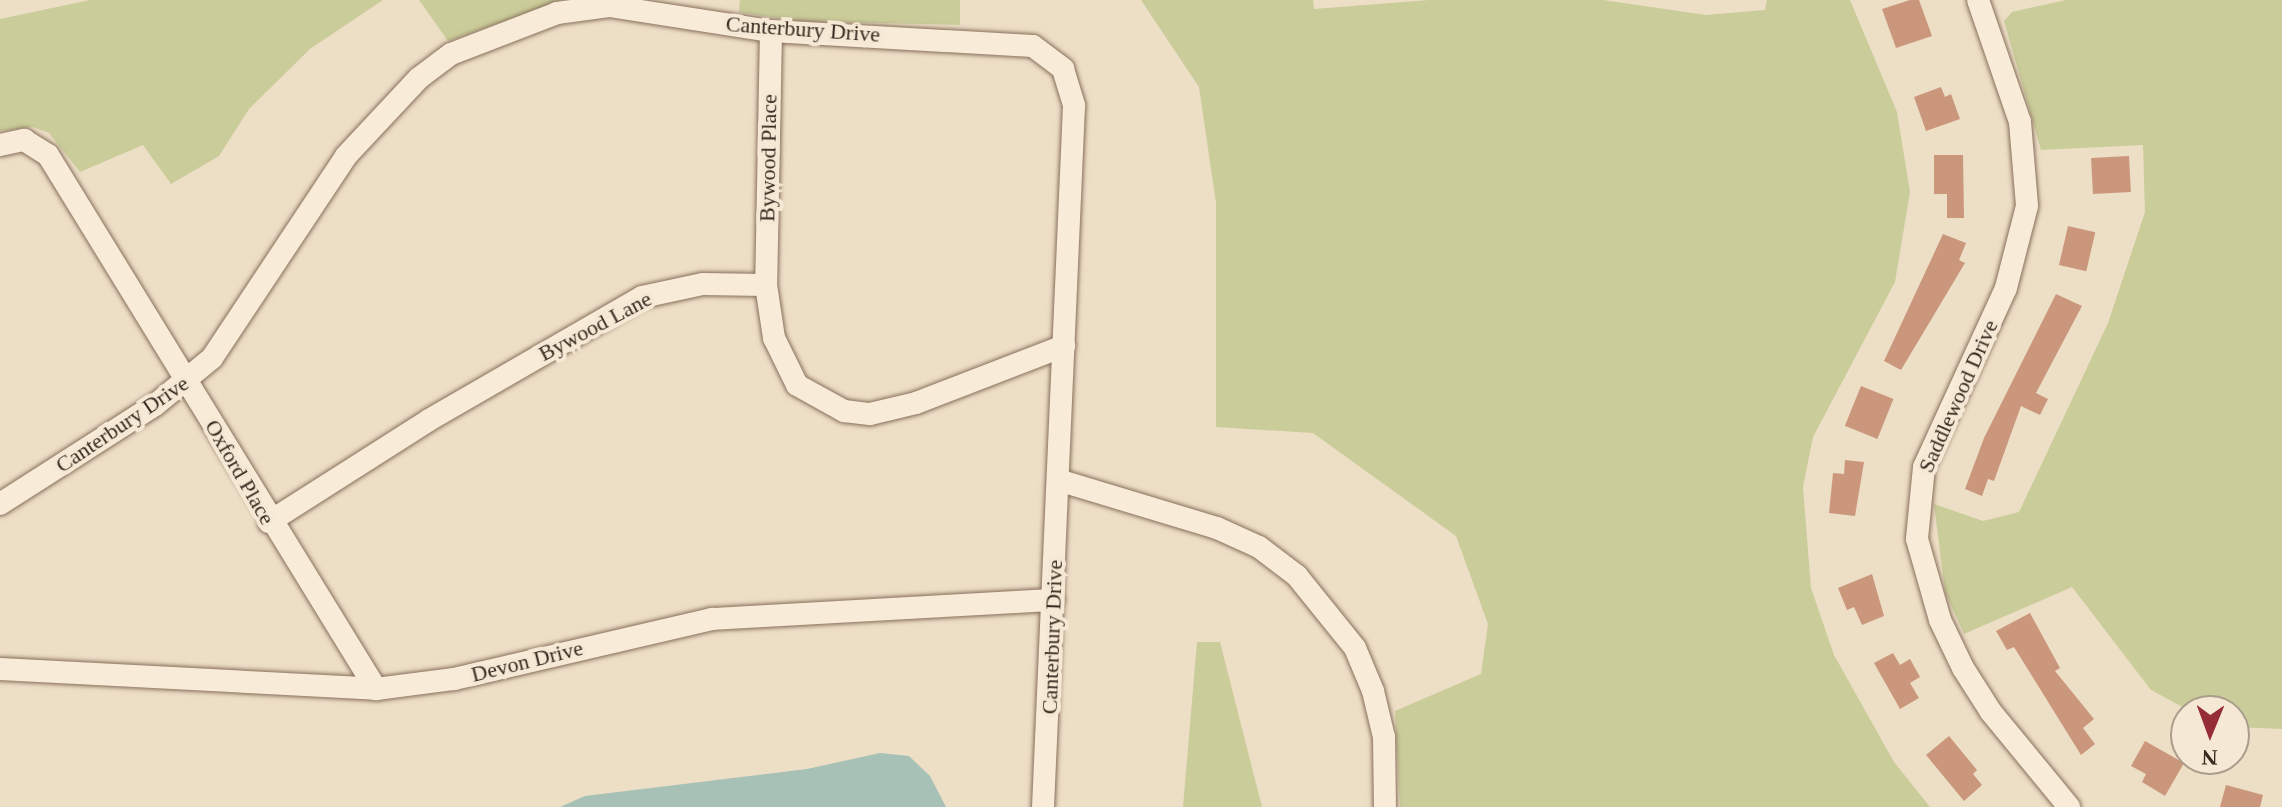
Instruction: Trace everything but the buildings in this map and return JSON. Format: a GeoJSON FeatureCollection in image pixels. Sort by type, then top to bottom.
{"type":"FeatureCollection","features":[{"type":"Feature","properties":{"kind":"street","name":"Saddlewood Drive"},"geometry":{"type":"LineString","coordinates":[[1983,2],[2020,122],[2027,206],[2006,288],[1924,467],[1917,539],[1940,620],[1963,668],[1991,712],[2069,807]]}},
{"type":"Feature","properties":{"kind":"street","name":"Canterbury Drive"},"geometry":{"type":"LineString","coordinates":[[0,504],[186,383],[235,328],[346,156],[409,87],[451,54],[582,8],[635,9],[771,31],[1012,40],[1033,46],[1063,69],[1074,106],[1043,807]]}},
{"type":"Feature","properties":{"kind":"street","name":"Bywood Place"},"geometry":{"type":"LineString","coordinates":[[766,285],[771,31]]}},
{"type":"Feature","properties":{"kind":"street","name":"Oxford Place"},"geometry":{"type":"LineString","coordinates":[[0,145],[24,140],[48,155],[269,522],[376,689]]}},
{"type":"Feature","properties":{"kind":"street","name":"Bywood Lane"},"geometry":{"type":"LineString","coordinates":[[269,522],[429,420],[642,297],[703,284],[766,285]]}},
{"type":"Feature","properties":{"kind":"street"},"geometry":{"type":"LineString","coordinates":[[766,285],[782,361],[797,385],[844,411],[897,410],[1064,346]]}},
{"type":"Feature","properties":{"kind":"street"},"geometry":{"type":"LineString","coordinates":[[1058,480],[1217,528],[1259,547],[1297,576],[1355,648],[1373,691],[1384,737],[1385,807]]}},
{"type":"Feature","properties":{"kind":"street","name":"Devon Drive"},"geometry":{"type":"LineString","coordinates":[[0,669],[376,689],[454,679],[712,619],[1053,600]]}},
{"type":"Feature","properties":{"kind":"green space"},"geometry":{"type":"Polygon","coordinates":[[[90,0],[383,0],[310,49],[249,109],[219,156],[171,184],[143,145],[80,172],[49,133],[33,127],[0,131],[0,19],[90,0]]]}},
{"type":"Feature","properties":{"kind":"green space"},"geometry":{"type":"Polygon","coordinates":[[[419,0],[563,0],[448,41],[419,0]]]}},
{"type":"Feature","properties":{"kind":"green space"},"geometry":{"type":"Polygon","coordinates":[[[740,0],[960,0],[960,25],[797,21],[739,12],[740,0]]]}},
{"type":"Feature","properties":{"kind":"green space"},"geometry":{"type":"Polygon","coordinates":[[[1141,0],[1313,0],[1314,9],[1429,0],[1603,0],[1706,15],[1765,10],[1767,0],[1850,0],[1897,112],[1910,192],[1895,282],[1813,437],[1803,487],[1811,588],[1834,655],[1894,762],[1930,807],[1400,807],[1395,711],[1481,674],[1488,624],[1456,536],[1313,433],[1216,427],[1216,203],[1199,87],[1141,0]]]}},
{"type":"Feature","properties":{"kind":"green space"},"geometry":{"type":"Polygon","coordinates":[[[2066,0],[2282,0],[2282,729],[2250,728],[2250,695],[2170,695],[2170,700],[2151,690],[2072,587],[1964,634],[1945,592],[1934,504],[1983,521],[2019,512],[2108,323],[2145,212],[2143,145],[2041,150],[2004,21],[2012,12],[2066,0]]]}},
{"type":"Feature","properties":{"kind":"green space"},"geometry":{"type":"Polygon","coordinates":[[[1197,642],[1220,642],[1262,807],[1183,807],[1197,642]]]}},
{"type":"Feature","properties":{"kind":"shaded area"},"geometry":{"type":"Polygon","coordinates":[[[880,753],[909,756],[930,776],[946,807],[560,807],[585,796],[807,769],[880,753]]]}}]}
